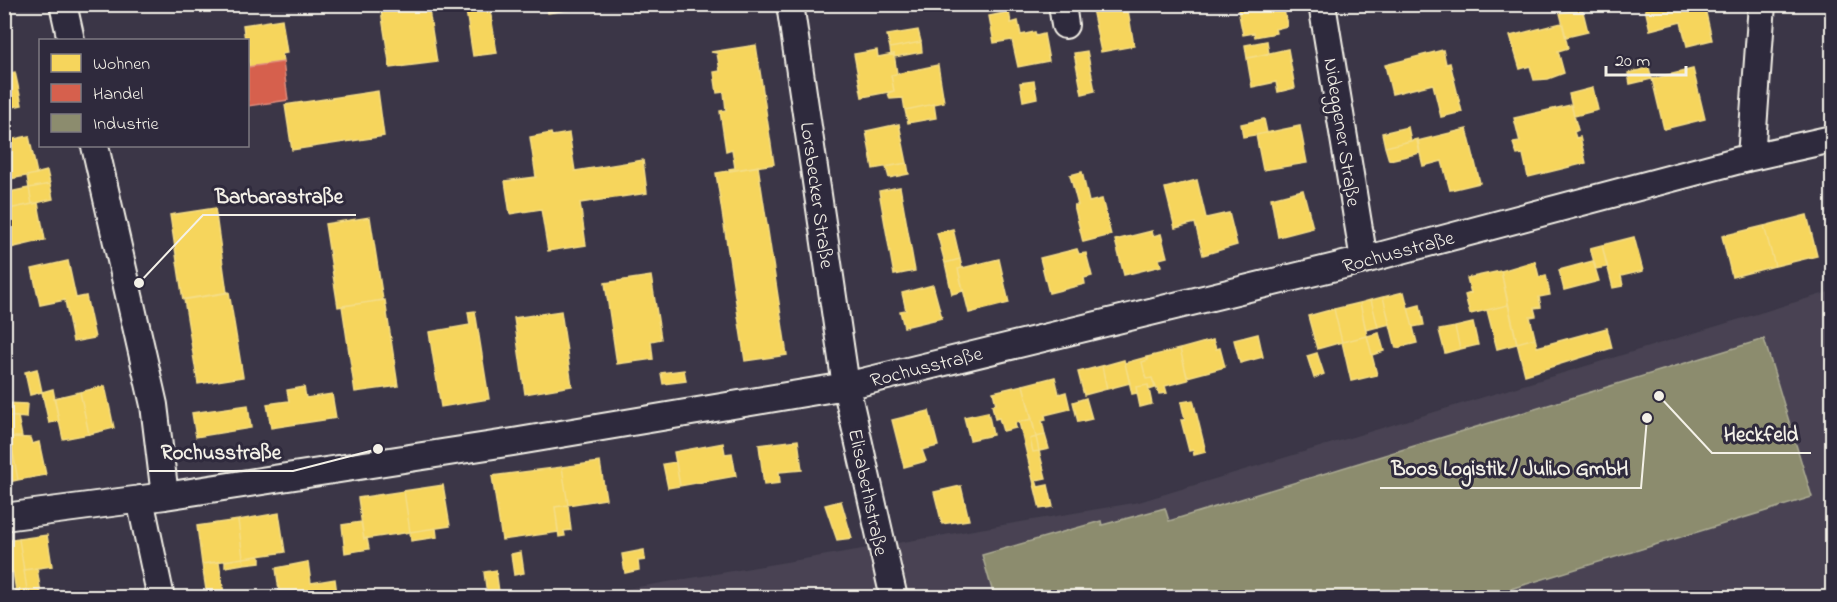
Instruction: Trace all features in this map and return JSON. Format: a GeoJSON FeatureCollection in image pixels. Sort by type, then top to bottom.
{"type":"FeatureCollection","features":[{"type":"Feature","properties":{"kind":"street"},"geometry":{"type":"LineString","coordinates":[[63,4],[71,39]]}},
{"type":"Feature","properties":{"kind":"street","name":"Lorsbecker Straße"},"geometry":{"type":"LineString","coordinates":[[789,4],[846,386]]}},
{"type":"Feature","properties":{"kind":"street","name":"Nideggener Straße"},"geometry":{"type":"LineString","coordinates":[[1323,4],[1364,260]]}},
{"type":"Feature","properties":{"kind":"street"},"geometry":{"type":"LineString","coordinates":[[1751,158],[1762,4]]}},
{"type":"Feature","properties":{"kind":"street","name":"Rochusstraße"},"geometry":{"type":"LineString","coordinates":[[4,517],[165,496],[846,386],[1364,260],[1751,158],[1833,139]]}},
{"type":"Feature","properties":{"kind":"street"},"geometry":{"type":"LineString","coordinates":[[95,147],[154,405],[165,496]]}},
{"type":"Feature","properties":{"kind":"street","name":"Elisabethstraße"},"geometry":{"type":"LineString","coordinates":[[846,386],[894,597]]}},
{"type":"Feature","properties":{"kind":"street"},"geometry":{"type":"LineString","coordinates":[[140,498],[161,597]]}},
{"type":"Feature","properties":{"kind":"shaded area"},"geometry":{"type":"Polygon","coordinates":[[[1832,291],[1832,597],[573,598],[1139,502],[1832,291]]]}},
{"type":"Feature","properties":{"kind":"building: Wohnen"},"geometry":{"type":"Polygon","coordinates":[[[380,4],[428,4],[437,62],[390,68],[380,4]]]}},
{"type":"Feature","properties":{"kind":"building: Wohnen"},"geometry":{"type":"Polygon","coordinates":[[[465,4],[489,4],[497,53],[473,56],[465,4]]]}},
{"type":"Feature","properties":{"kind":"building: Wohnen"},"geometry":{"type":"Polygon","coordinates":[[[546,4],[605,4],[548,13],[546,4]]]}},
{"type":"Feature","properties":{"kind":"building: Wohnen"},"geometry":{"type":"Polygon","coordinates":[[[1127,4],[1134,46],[1101,52],[1092,9],[1127,4]]]}},
{"type":"Feature","properties":{"kind":"building: Wohnen"},"geometry":{"type":"Polygon","coordinates":[[[1237,4],[1283,4],[1287,26],[1275,29],[1276,33],[1255,37],[1254,33],[1243,35],[1237,4]]]}},
{"type":"Feature","properties":{"kind":"building: Wohnen"},"geometry":{"type":"Polygon","coordinates":[[[1644,4],[1704,4],[1712,40],[1687,46],[1681,22],[1650,30],[1644,4]]]}},
{"type":"Feature","properties":{"kind":"building: Wohnen"},"geometry":{"type":"Polygon","coordinates":[[[1582,8],[1588,32],[1566,37],[1560,13],[1582,8]]]}},
{"type":"Feature","properties":{"kind":"building: Wohnen"},"geometry":{"type":"Polygon","coordinates":[[[1009,12],[1011,23],[1018,21],[1021,35],[1035,32],[1036,36],[1044,34],[1049,61],[1018,67],[1012,40],[994,43],[989,16],[1009,12]]]}},
{"type":"Feature","properties":{"kind":"building: Wohnen"},"geometry":{"type":"Polygon","coordinates":[[[282,19],[287,53],[282,54],[283,62],[249,67],[249,39],[245,39],[243,25],[282,19]]]}},
{"type":"Feature","properties":{"kind":"building: Wohnen"},"geometry":{"type":"Polygon","coordinates":[[[1562,23],[1568,48],[1558,51],[1564,73],[1548,79],[1534,80],[1530,66],[1520,69],[1510,36],[1562,23]]]}},
{"type":"Feature","properties":{"kind":"building: Wohnen"},"geometry":{"type":"Polygon","coordinates":[[[918,30],[921,42],[890,48],[887,35],[918,30]]]}},
{"type":"Feature","properties":{"kind":"building: Wohnen"},"geometry":{"type":"Polygon","coordinates":[[[1267,41],[1269,54],[1247,58],[1245,45],[1267,41]]]}},
{"type":"Feature","properties":{"kind":"building: Wohnen"},"geometry":{"type":"Polygon","coordinates":[[[921,42],[922,52],[894,57],[894,54],[891,55],[890,48],[921,42]]]}},
{"type":"Feature","properties":{"kind":"building: Wohnen"},"geometry":{"type":"Polygon","coordinates":[[[756,45],[774,164],[729,171],[735,168],[732,149],[726,151],[720,111],[726,110],[724,92],[717,93],[714,72],[720,71],[717,53],[711,52],[756,45]]]}},
{"type":"Feature","properties":{"kind":"building: Wohnen"},"geometry":{"type":"Polygon","coordinates":[[[1288,49],[1295,88],[1278,92],[1276,82],[1252,87],[1247,58],[1288,49]]]}},
{"type":"Feature","properties":{"kind":"building: Wohnen"},"geometry":{"type":"Polygon","coordinates":[[[877,50],[878,57],[894,54],[897,74],[891,75],[894,91],[862,97],[854,54],[877,50]]]}},
{"type":"Feature","properties":{"kind":"building: Wohnen"},"geometry":{"type":"Polygon","coordinates":[[[1443,50],[1446,64],[1450,63],[1462,112],[1441,117],[1433,84],[1392,94],[1385,65],[1443,50]]]}},
{"type":"Feature","properties":{"kind":"building: Wohnen"},"geometry":{"type":"Polygon","coordinates":[[[1087,51],[1095,91],[1082,94],[1074,53],[1087,51]]]}},
{"type":"Feature","properties":{"kind":"building: Wohnen"},"geometry":{"type":"Polygon","coordinates":[[[938,65],[944,102],[905,110],[903,98],[890,99],[888,93],[894,91],[891,75],[938,65]]]}},
{"type":"Feature","properties":{"kind":"building: Wohnen"},"geometry":{"type":"Polygon","coordinates":[[[1649,68],[1652,79],[1630,84],[1628,73],[1649,68]]]}},
{"type":"Feature","properties":{"kind":"building: Wohnen"},"geometry":{"type":"Polygon","coordinates":[[[1693,69],[1705,119],[1664,129],[1652,79],[1693,69]]]}},
{"type":"Feature","properties":{"kind":"building: Wohnen"},"geometry":{"type":"Polygon","coordinates":[[[15,72],[22,105],[4,109],[4,74],[15,72]]]}},
{"type":"Feature","properties":{"kind":"building: Wohnen"},"geometry":{"type":"Polygon","coordinates":[[[1034,81],[1037,98],[1023,101],[1020,83],[1034,81]]]}},
{"type":"Feature","properties":{"kind":"building: Wohnen"},"geometry":{"type":"Polygon","coordinates":[[[1593,88],[1598,110],[1574,116],[1569,94],[1593,88]]]}},
{"type":"Feature","properties":{"kind":"building: Wohnen"},"geometry":{"type":"Polygon","coordinates":[[[378,91],[384,136],[292,150],[285,105],[378,91]]]}},
{"type":"Feature","properties":{"kind":"building: Wohnen"},"geometry":{"type":"Polygon","coordinates":[[[934,104],[936,118],[908,123],[905,110],[934,104]]]}},
{"type":"Feature","properties":{"kind":"building: Wohnen"},"geometry":{"type":"Polygon","coordinates":[[[1571,105],[1578,130],[1574,132],[1576,138],[1580,137],[1586,163],[1528,177],[1523,154],[1517,155],[1513,143],[1520,142],[1514,118],[1571,105]]]}},
{"type":"Feature","properties":{"kind":"building: Wohnen"},"geometry":{"type":"Polygon","coordinates":[[[1264,119],[1267,133],[1243,137],[1241,124],[1264,119]]]}},
{"type":"Feature","properties":{"kind":"building: Wohnen"},"geometry":{"type":"Polygon","coordinates":[[[899,124],[907,163],[873,169],[866,131],[899,124]]]}},
{"type":"Feature","properties":{"kind":"building: Wohnen"},"geometry":{"type":"Polygon","coordinates":[[[1300,126],[1307,163],[1263,170],[1256,135],[1300,126]]]}},
{"type":"Feature","properties":{"kind":"building: Wohnen"},"geometry":{"type":"Polygon","coordinates":[[[1408,127],[1411,141],[1385,147],[1382,133],[1408,127]]]}},
{"type":"Feature","properties":{"kind":"building: Wohnen"},"geometry":{"type":"Polygon","coordinates":[[[1467,129],[1480,183],[1450,190],[1442,161],[1423,166],[1417,141],[1467,129]]]}},
{"type":"Feature","properties":{"kind":"building: Wohnen"},"geometry":{"type":"Polygon","coordinates":[[[551,133],[552,136],[569,133],[575,171],[643,160],[647,193],[580,203],[586,245],[548,251],[541,209],[510,214],[505,181],[536,177],[530,137],[551,133]]]}},
{"type":"Feature","properties":{"kind":"building: Wohnen"},"geometry":{"type":"Polygon","coordinates":[[[29,136],[37,174],[4,180],[4,141],[29,136]]]}},
{"type":"Feature","properties":{"kind":"building: Wohnen"},"geometry":{"type":"Polygon","coordinates":[[[1418,139],[1420,153],[1389,160],[1385,147],[1418,139]]]}},
{"type":"Feature","properties":{"kind":"building: Wohnen"},"geometry":{"type":"Polygon","coordinates":[[[907,163],[909,174],[889,178],[886,167],[907,163]]]}},
{"type":"Feature","properties":{"kind":"building: Wohnen"},"geometry":{"type":"Polygon","coordinates":[[[758,166],[787,355],[745,361],[716,173],[758,166]]]}},
{"type":"Feature","properties":{"kind":"building: Wohnen"},"geometry":{"type":"Polygon","coordinates":[[[47,171],[50,184],[29,188],[27,176],[47,171]]]}},
{"type":"Feature","properties":{"kind":"building: Wohnen"},"geometry":{"type":"Polygon","coordinates":[[[1082,172],[1089,202],[1102,199],[1111,235],[1083,242],[1074,205],[1078,205],[1070,175],[1082,172]]]}},
{"type":"Feature","properties":{"kind":"building: Wohnen"},"geometry":{"type":"Polygon","coordinates":[[[1197,180],[1206,218],[1229,213],[1237,245],[1203,255],[1195,223],[1175,228],[1165,188],[1197,180]]]}},
{"type":"Feature","properties":{"kind":"building: Wohnen"},"geometry":{"type":"Polygon","coordinates":[[[50,184],[53,199],[32,204],[29,188],[50,184]]]}},
{"type":"Feature","properties":{"kind":"building: Wohnen"},"geometry":{"type":"Polygon","coordinates":[[[900,187],[915,271],[894,275],[879,191],[900,187]]]}},
{"type":"Feature","properties":{"kind":"building: Wohnen"},"geometry":{"type":"Polygon","coordinates":[[[29,188],[32,204],[4,210],[4,193],[29,188]]]}},
{"type":"Feature","properties":{"kind":"building: Wohnen"},"geometry":{"type":"Polygon","coordinates":[[[1303,190],[1313,228],[1278,237],[1271,198],[1303,190]]]}},
{"type":"Feature","properties":{"kind":"building: Wohnen"},"geometry":{"type":"Polygon","coordinates":[[[38,203],[45,240],[10,248],[4,210],[38,203]]]}},
{"type":"Feature","properties":{"kind":"building: Wohnen"},"geometry":{"type":"Polygon","coordinates":[[[215,208],[227,293],[183,300],[170,215],[215,208]]]}},
{"type":"Feature","properties":{"kind":"building: Wohnen"},"geometry":{"type":"Polygon","coordinates":[[[1807,215],[1817,256],[1775,266],[1764,226],[1807,215]]]}},
{"type":"Feature","properties":{"kind":"building: Wohnen"},"geometry":{"type":"Polygon","coordinates":[[[370,217],[383,300],[338,307],[325,224],[370,217]]]}},
{"type":"Feature","properties":{"kind":"building: Wohnen"},"geometry":{"type":"Polygon","coordinates":[[[1764,226],[1775,266],[1732,277],[1722,236],[1764,226]]]}},
{"type":"Feature","properties":{"kind":"building: Wohnen"},"geometry":{"type":"Polygon","coordinates":[[[953,229],[960,259],[945,263],[937,233],[953,229]]]}},
{"type":"Feature","properties":{"kind":"building: Wohnen"},"geometry":{"type":"Polygon","coordinates":[[[1152,231],[1153,236],[1161,234],[1167,257],[1159,259],[1161,266],[1124,275],[1115,240],[1152,231]]]}},
{"type":"Feature","properties":{"kind":"building: Wohnen"},"geometry":{"type":"Polygon","coordinates":[[[1634,237],[1643,271],[1621,276],[1623,286],[1613,288],[1602,245],[1634,237]]]}},
{"type":"Feature","properties":{"kind":"building: Wohnen"},"geometry":{"type":"Polygon","coordinates":[[[1602,245],[1607,267],[1596,269],[1590,248],[1602,245]]]}},
{"type":"Feature","properties":{"kind":"building: Wohnen"},"geometry":{"type":"Polygon","coordinates":[[[1077,249],[1079,254],[1086,253],[1092,276],[1084,278],[1085,284],[1049,293],[1040,258],[1077,249]]]}},
{"type":"Feature","properties":{"kind":"building: Wohnen"},"geometry":{"type":"Polygon","coordinates":[[[960,259],[962,268],[958,269],[963,291],[952,294],[945,263],[960,259]]]}},
{"type":"Feature","properties":{"kind":"building: Wohnen"},"geometry":{"type":"Polygon","coordinates":[[[999,259],[1009,303],[969,313],[958,269],[999,259]]]}},
{"type":"Feature","properties":{"kind":"building: Wohnen"},"geometry":{"type":"Polygon","coordinates":[[[68,261],[76,298],[86,296],[95,338],[73,342],[65,300],[40,305],[32,269],[68,261]]]}},
{"type":"Feature","properties":{"kind":"building: Wohnen"},"geometry":{"type":"Polygon","coordinates":[[[1535,261],[1539,277],[1546,275],[1550,295],[1539,297],[1541,307],[1534,308],[1536,316],[1530,317],[1535,338],[1517,343],[1501,271],[1535,261]]]}},
{"type":"Feature","properties":{"kind":"building: Wohnen"},"geometry":{"type":"Polygon","coordinates":[[[1593,261],[1599,281],[1564,290],[1559,270],[1593,261]]]}},
{"type":"Feature","properties":{"kind":"building: Wohnen"},"geometry":{"type":"Polygon","coordinates":[[[1501,271],[1508,305],[1470,314],[1465,295],[1471,293],[1467,278],[1501,271]]]}},
{"type":"Feature","properties":{"kind":"building: Wohnen"},"geometry":{"type":"Polygon","coordinates":[[[651,276],[661,339],[651,341],[653,359],[617,364],[605,283],[651,276]]]}},
{"type":"Feature","properties":{"kind":"building: Wohnen"},"geometry":{"type":"Polygon","coordinates":[[[933,285],[942,318],[904,327],[900,311],[906,310],[902,293],[933,285]]]}},
{"type":"Feature","properties":{"kind":"building: Wohnen"},"geometry":{"type":"Polygon","coordinates":[[[229,292],[243,377],[198,384],[184,299],[229,292]]]}},
{"type":"Feature","properties":{"kind":"building: Wohnen"},"geometry":{"type":"Polygon","coordinates":[[[1404,292],[1417,343],[1396,348],[1383,297],[1404,292]]]}},
{"type":"Feature","properties":{"kind":"building: Wohnen"},"geometry":{"type":"Polygon","coordinates":[[[1383,297],[1390,324],[1378,327],[1371,300],[1383,297]]]}},
{"type":"Feature","properties":{"kind":"building: Wohnen"},"geometry":{"type":"Polygon","coordinates":[[[385,300],[398,386],[355,392],[342,306],[385,300]]]}},
{"type":"Feature","properties":{"kind":"building: Wohnen"},"geometry":{"type":"Polygon","coordinates":[[[1371,300],[1378,327],[1366,330],[1360,303],[1371,300]]]}},
{"type":"Feature","properties":{"kind":"building: Wohnen"},"geometry":{"type":"Polygon","coordinates":[[[1360,303],[1367,336],[1342,342],[1334,309],[1360,303]]]}},
{"type":"Feature","properties":{"kind":"building: Wohnen"},"geometry":{"type":"Polygon","coordinates":[[[1420,305],[1424,325],[1413,327],[1408,308],[1420,305]]]}},
{"type":"Feature","properties":{"kind":"building: Wohnen"},"geometry":{"type":"Polygon","coordinates":[[[1508,305],[1517,344],[1497,349],[1487,310],[1508,305]]]}},
{"type":"Feature","properties":{"kind":"building: Wohnen"},"geometry":{"type":"Polygon","coordinates":[[[1334,309],[1342,342],[1317,349],[1308,316],[1334,309]]]}},
{"type":"Feature","properties":{"kind":"building: Wohnen"},"geometry":{"type":"Polygon","coordinates":[[[475,311],[489,399],[441,407],[429,332],[470,325],[468,312],[475,311]]]}},
{"type":"Feature","properties":{"kind":"building: Wohnen"},"geometry":{"type":"Polygon","coordinates":[[[561,311],[572,386],[525,394],[514,318],[561,311]]]}},
{"type":"Feature","properties":{"kind":"building: Wohnen"},"geometry":{"type":"Polygon","coordinates":[[[1473,323],[1478,345],[1460,349],[1455,327],[1473,323]]]}},
{"type":"Feature","properties":{"kind":"building: Wohnen"},"geometry":{"type":"Polygon","coordinates":[[[1455,327],[1460,349],[1445,353],[1439,330],[1455,327]]]}},
{"type":"Feature","properties":{"kind":"building: Wohnen"},"geometry":{"type":"Polygon","coordinates":[[[1607,328],[1612,348],[1525,375],[1517,343],[1535,338],[1537,347],[1607,328]]]}},
{"type":"Feature","properties":{"kind":"building: Wohnen"},"geometry":{"type":"Polygon","coordinates":[[[1379,333],[1384,351],[1372,355],[1367,336],[1379,333]]]}},
{"type":"Feature","properties":{"kind":"building: Wohnen"},"geometry":{"type":"Polygon","coordinates":[[[1258,334],[1263,357],[1240,363],[1234,340],[1258,334]]]}},
{"type":"Feature","properties":{"kind":"building: Wohnen"},"geometry":{"type":"Polygon","coordinates":[[[1367,336],[1377,375],[1351,381],[1342,342],[1367,336]]]}},
{"type":"Feature","properties":{"kind":"building: Wohnen"},"geometry":{"type":"Polygon","coordinates":[[[1213,340],[1216,349],[1220,348],[1225,367],[1187,377],[1180,349],[1213,340]]]}},
{"type":"Feature","properties":{"kind":"building: Wohnen"},"geometry":{"type":"Polygon","coordinates":[[[1180,349],[1188,380],[1165,386],[1167,393],[1159,394],[1152,378],[1146,379],[1142,362],[1148,360],[1147,357],[1180,349]]]}},
{"type":"Feature","properties":{"kind":"building: Wohnen"},"geometry":{"type":"Polygon","coordinates":[[[1317,353],[1324,374],[1314,378],[1307,356],[1317,353]]]}},
{"type":"Feature","properties":{"kind":"building: Wohnen"},"geometry":{"type":"Polygon","coordinates":[[[1147,357],[1148,360],[1142,362],[1146,379],[1152,378],[1155,388],[1149,390],[1148,385],[1136,387],[1137,393],[1132,394],[1125,363],[1147,357]]]}},
{"type":"Feature","properties":{"kind":"building: Wohnen"},"geometry":{"type":"Polygon","coordinates":[[[1124,360],[1130,383],[1107,389],[1102,366],[1124,360]]]}},
{"type":"Feature","properties":{"kind":"building: Wohnen"},"geometry":{"type":"Polygon","coordinates":[[[1102,366],[1107,389],[1084,395],[1078,372],[1102,366]]]}},
{"type":"Feature","properties":{"kind":"building: Wohnen"},"geometry":{"type":"Polygon","coordinates":[[[37,369],[42,392],[30,395],[25,372],[37,369]]]}},
{"type":"Feature","properties":{"kind":"building: Wohnen"},"geometry":{"type":"Polygon","coordinates":[[[684,370],[686,381],[663,384],[661,373],[684,370]]]}},
{"type":"Feature","properties":{"kind":"building: Wohnen"},"geometry":{"type":"Polygon","coordinates":[[[1055,377],[1059,394],[1066,392],[1070,409],[1045,415],[1046,420],[1042,421],[1045,435],[1036,437],[1023,385],[1055,377]]]}},
{"type":"Feature","properties":{"kind":"building: Wohnen"},"geometry":{"type":"Polygon","coordinates":[[[1023,385],[1032,419],[1015,423],[1016,428],[1003,431],[999,418],[995,419],[992,405],[996,404],[993,392],[1023,385]]]}},
{"type":"Feature","properties":{"kind":"building: Wohnen"},"geometry":{"type":"Polygon","coordinates":[[[1148,385],[1152,404],[1140,407],[1136,387],[1148,385]]]}},
{"type":"Feature","properties":{"kind":"building: Wohnen"},"geometry":{"type":"Polygon","coordinates":[[[105,386],[114,428],[89,434],[80,392],[105,386]]]}},
{"type":"Feature","properties":{"kind":"building: Wohnen"},"geometry":{"type":"Polygon","coordinates":[[[304,387],[306,398],[332,394],[336,418],[271,428],[267,404],[289,401],[287,390],[304,387]]]}},
{"type":"Feature","properties":{"kind":"building: Wohnen"},"geometry":{"type":"Polygon","coordinates":[[[53,389],[59,421],[49,423],[42,392],[53,389]]]}},
{"type":"Feature","properties":{"kind":"building: Wohnen"},"geometry":{"type":"Polygon","coordinates":[[[80,392],[89,434],[63,439],[54,398],[80,392]]]}},
{"type":"Feature","properties":{"kind":"building: Wohnen"},"geometry":{"type":"Polygon","coordinates":[[[1086,398],[1092,419],[1078,422],[1073,402],[1086,398]]]}},
{"type":"Feature","properties":{"kind":"building: Wohnen"},"geometry":{"type":"Polygon","coordinates":[[[1193,400],[1206,452],[1194,455],[1193,450],[1189,451],[1181,420],[1185,420],[1181,402],[1193,400]]]}},
{"type":"Feature","properties":{"kind":"building: Wohnen"},"geometry":{"type":"Polygon","coordinates":[[[4,403],[27,404],[26,418],[6,416],[4,403]]]}},
{"type":"Feature","properties":{"kind":"building: Wohnen"},"geometry":{"type":"Polygon","coordinates":[[[248,405],[251,428],[196,437],[192,413],[248,405]]]}},
{"type":"Feature","properties":{"kind":"building: Wohnen"},"geometry":{"type":"Polygon","coordinates":[[[929,411],[938,446],[922,450],[926,461],[904,467],[892,420],[929,411]]]}},
{"type":"Feature","properties":{"kind":"building: Wohnen"},"geometry":{"type":"Polygon","coordinates":[[[988,412],[993,435],[970,440],[964,417],[988,412]]]}},
{"type":"Feature","properties":{"kind":"building: Wohnen"},"geometry":{"type":"Polygon","coordinates":[[[6,416],[18,417],[22,437],[10,437],[6,416]]]}},
{"type":"Feature","properties":{"kind":"building: Wohnen"},"geometry":{"type":"Polygon","coordinates":[[[6,416],[12,448],[4,449],[4,417],[6,416]]]}},
{"type":"Feature","properties":{"kind":"building: Wohnen"},"geometry":{"type":"Polygon","coordinates":[[[1032,419],[1036,437],[1030,439],[1033,452],[1039,451],[1046,478],[1036,480],[1038,487],[1048,485],[1053,507],[1040,509],[1019,422],[1032,419]]]}},
{"type":"Feature","properties":{"kind":"building: Wohnen"},"geometry":{"type":"Polygon","coordinates":[[[1045,435],[1049,449],[1039,451],[1036,437],[1045,435]]]}},
{"type":"Feature","properties":{"kind":"building: Wohnen"},"geometry":{"type":"Polygon","coordinates":[[[10,437],[30,438],[32,444],[39,442],[46,475],[18,480],[10,437]]]}},
{"type":"Feature","properties":{"kind":"building: Wohnen"},"geometry":{"type":"Polygon","coordinates":[[[1036,437],[1039,451],[1033,452],[1030,439],[1036,437]]]}},
{"type":"Feature","properties":{"kind":"building: Wohnen"},"geometry":{"type":"Polygon","coordinates":[[[798,440],[802,470],[779,472],[780,483],[764,485],[759,445],[798,440]]]}},
{"type":"Feature","properties":{"kind":"building: Wohnen"},"geometry":{"type":"Polygon","coordinates":[[[723,443],[725,454],[732,453],[736,476],[680,486],[674,452],[723,443]]]}},
{"type":"Feature","properties":{"kind":"building: Wohnen"},"geometry":{"type":"Polygon","coordinates":[[[12,448],[18,480],[4,483],[4,449],[12,448]]]}},
{"type":"Feature","properties":{"kind":"building: Wohnen"},"geometry":{"type":"Polygon","coordinates":[[[600,462],[606,499],[568,505],[562,467],[600,462]]]}},
{"type":"Feature","properties":{"kind":"building: Wohnen"},"geometry":{"type":"Polygon","coordinates":[[[676,462],[680,486],[668,488],[663,464],[676,462]]]}},
{"type":"Feature","properties":{"kind":"building: Wohnen"},"geometry":{"type":"Polygon","coordinates":[[[562,467],[568,505],[555,507],[558,532],[502,540],[492,476],[562,467]]]}},
{"type":"Feature","properties":{"kind":"building: Wohnen"},"geometry":{"type":"Polygon","coordinates":[[[443,485],[450,526],[410,532],[404,491],[443,485]]]}},
{"type":"Feature","properties":{"kind":"building: Wohnen"},"geometry":{"type":"Polygon","coordinates":[[[961,486],[969,520],[942,524],[934,492],[961,486]]]}},
{"type":"Feature","properties":{"kind":"building: Wohnen"},"geometry":{"type":"Polygon","coordinates":[[[404,491],[410,532],[364,539],[358,498],[404,491]]]}},
{"type":"Feature","properties":{"kind":"building: Wohnen"},"geometry":{"type":"Polygon","coordinates":[[[841,501],[852,538],[837,540],[825,505],[841,501]]]}},
{"type":"Feature","properties":{"kind":"building: Wohnen"},"geometry":{"type":"Polygon","coordinates":[[[568,505],[571,530],[564,531],[565,536],[559,537],[555,507],[568,505]]]}},
{"type":"Feature","properties":{"kind":"building: Wohnen"},"geometry":{"type":"Polygon","coordinates":[[[279,513],[285,552],[243,558],[238,520],[279,513]]]}},
{"type":"Feature","properties":{"kind":"building: Wohnen"},"geometry":{"type":"Polygon","coordinates":[[[238,520],[243,558],[202,564],[197,526],[238,520]]]}},
{"type":"Feature","properties":{"kind":"building: Wohnen"},"geometry":{"type":"Polygon","coordinates":[[[361,522],[364,539],[367,538],[369,549],[345,553],[342,525],[361,522]]]}},
{"type":"Feature","properties":{"kind":"building: Wohnen"},"geometry":{"type":"Polygon","coordinates":[[[436,528],[437,537],[411,541],[410,532],[436,528]]]}},
{"type":"Feature","properties":{"kind":"building: Wohnen"},"geometry":{"type":"Polygon","coordinates":[[[47,535],[52,566],[24,570],[19,539],[47,535]]]}},
{"type":"Feature","properties":{"kind":"building: Wohnen"},"geometry":{"type":"Polygon","coordinates":[[[19,539],[28,596],[22,598],[17,598],[13,572],[4,574],[4,541],[19,539]]]}},
{"type":"Feature","properties":{"kind":"building: Wohnen"},"geometry":{"type":"Polygon","coordinates":[[[644,550],[645,560],[638,561],[639,570],[625,573],[622,554],[644,550]]]}},
{"type":"Feature","properties":{"kind":"building: Wohnen"},"geometry":{"type":"Polygon","coordinates":[[[521,552],[524,573],[514,575],[511,554],[521,552]]]}},
{"type":"Feature","properties":{"kind":"building: Wohnen"},"geometry":{"type":"Polygon","coordinates":[[[260,556],[260,562],[244,564],[243,558],[260,556]]]}},
{"type":"Feature","properties":{"kind":"building: Wohnen"},"geometry":{"type":"Polygon","coordinates":[[[243,558],[244,564],[225,567],[225,561],[243,558]]]}},
{"type":"Feature","properties":{"kind":"building: Wohnen"},"geometry":{"type":"Polygon","coordinates":[[[219,562],[224,594],[207,596],[202,564],[219,562]]]}},
{"type":"Feature","properties":{"kind":"building: Wohnen"},"geometry":{"type":"Polygon","coordinates":[[[308,562],[311,583],[335,579],[337,594],[280,598],[276,568],[308,562]]]}},
{"type":"Feature","properties":{"kind":"building: Wohnen"},"geometry":{"type":"Polygon","coordinates":[[[37,568],[41,594],[28,596],[24,570],[37,568]]]}},
{"type":"Feature","properties":{"kind":"building: Wohnen"},"geometry":{"type":"Polygon","coordinates":[[[496,570],[499,592],[487,594],[484,572],[496,570]]]}},
{"type":"Feature","properties":{"kind":"building: Handel"},"geometry":{"type":"Polygon","coordinates":[[[283,62],[288,100],[249,106],[249,67],[283,62]]]}},
{"type":"Feature","properties":{"kind":"building: Industrie"},"geometry":{"type":"Polygon","coordinates":[[[1764,339],[1812,497],[1481,598],[976,598],[993,593],[982,555],[1101,521],[1102,525],[1165,508],[1169,521],[1764,339]]]}},
{"type":"Feature","properties":{"kind":"place","name":"Barbarastraße"},"geometry":{"type":"Point","coordinates":[139,283]}},
{"type":"Feature","properties":{"kind":"place","name":"Heckfeld"},"geometry":{"type":"Point","coordinates":[1659,396]}},
{"type":"Feature","properties":{"kind":"place","name":"Boos Logistik / Juli.O GmbH"},"geometry":{"type":"Point","coordinates":[1647,418]}},
{"type":"Feature","properties":{"kind":"place","name":"Rochusstraße"},"geometry":{"type":"Point","coordinates":[378,449]}}]}
